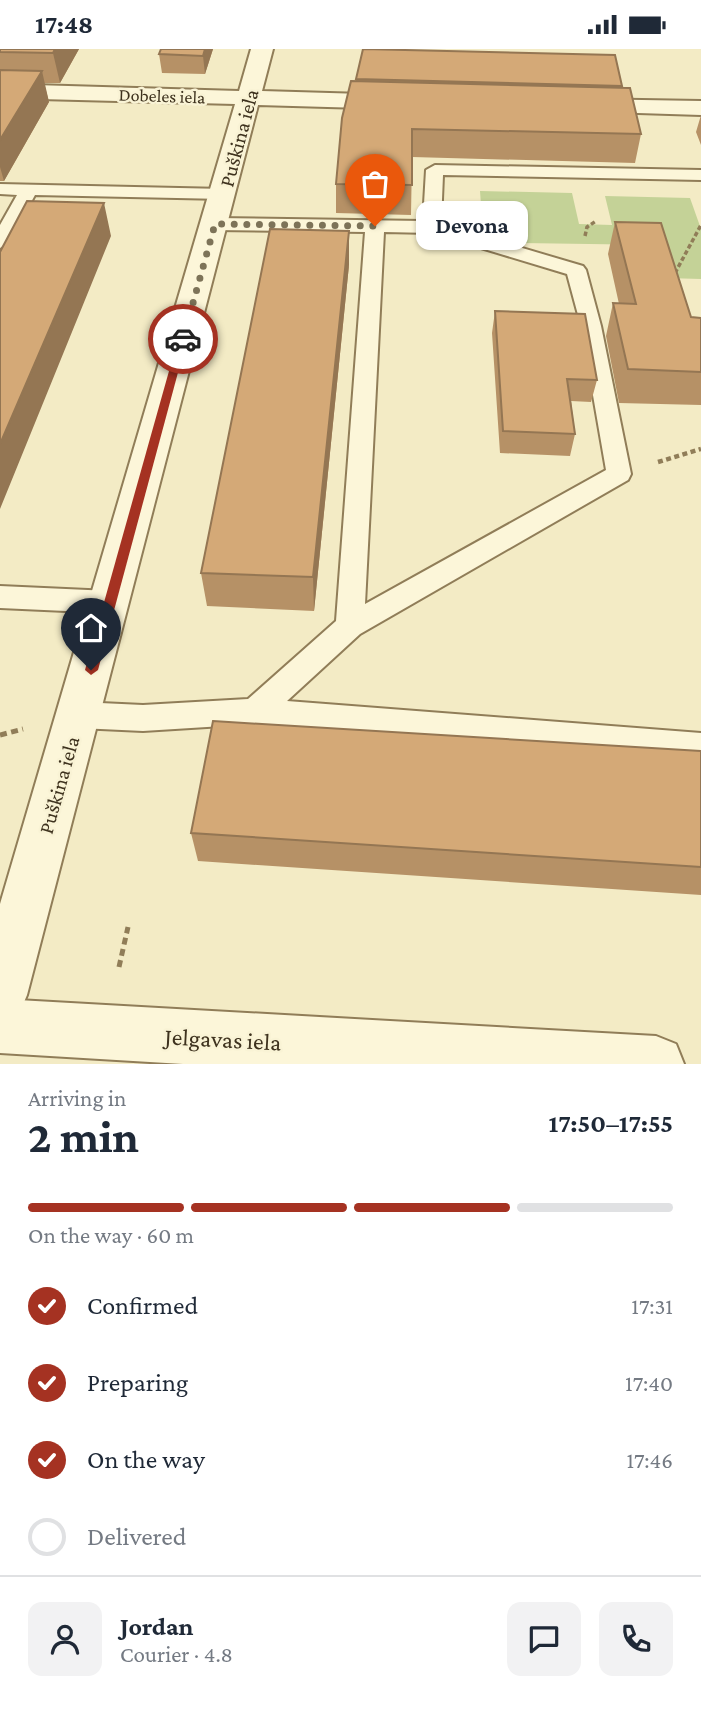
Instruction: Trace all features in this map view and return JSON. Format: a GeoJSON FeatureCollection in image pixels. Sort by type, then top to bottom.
{"type":"FeatureCollection","features":[{"type":"Feature","properties":{"kind":"street","name":"Puškina iela"},"geometry":{"type":"LineString","coordinates":[[0,995],[262,49]]}},
{"type":"Feature","properties":{"kind":"street","name":"Dobeles iela"},"geometry":{"type":"LineString","coordinates":[[0,91],[425,102]]}},
{"type":"Feature","properties":{"kind":"street"},"geometry":{"type":"LineString","coordinates":[[563,105],[701,108]]}},
{"type":"Feature","properties":{"kind":"street","name":"Jelgavas iela"},"geometry":{"type":"LineString","coordinates":[[0,1026],[656,1064]]}},
{"type":"Feature","properties":{"kind":"lane"},"geometry":{"type":"LineString","coordinates":[[432,227],[435,170],[701,176]]}},
{"type":"Feature","properties":{"kind":"lane"},"geometry":{"type":"LineString","coordinates":[[0,189],[375,226],[432,227],[576,270],[591,325],[619,474],[350,626],[255,711]]}},
{"type":"Feature","properties":{"kind":"lane"},"geometry":{"type":"LineString","coordinates":[[0,242],[29,190]]}},
{"type":"Feature","properties":{"kind":"lane"},"geometry":{"type":"LineString","coordinates":[[350,626],[375,226]]}},
{"type":"Feature","properties":{"kind":"lane"},"geometry":{"type":"LineString","coordinates":[[0,597],[110,602]]}},
{"type":"Feature","properties":{"kind":"lane"},"geometry":{"type":"LineString","coordinates":[[79,715],[143,718],[255,711],[701,745]]}},
{"type":"Feature","properties":{"kind":"path"},"geometry":{"type":"LineString","coordinates":[[673,279],[684,252],[701,225]]}},
{"type":"Feature","properties":{"kind":"path"},"geometry":{"type":"LineString","coordinates":[[120,967],[128,927]]}},
{"type":"Feature","properties":{"kind":"green space"},"geometry":{"type":"Polygon","coordinates":[[[480,191],[572,193],[579,224],[612,225],[605,196],[690,198],[701,229],[701,279],[666,278],[657,245],[521,243],[483,232],[480,191]]]}},
{"type":"Feature","properties":{"kind":"building"},"geometry":{"type":"Polygon","coordinates":[[[0,49],[55,49],[53,53],[0,52],[0,49]]]}},
{"type":"Feature","properties":{"kind":"building"},"geometry":{"type":"Polygon","coordinates":[[[161,49],[205,49],[203,56],[159,54],[161,49]]]}},
{"type":"Feature","properties":{"kind":"building"},"geometry":{"type":"Polygon","coordinates":[[[363,49],[615,55],[622,86],[356,79],[363,49]]]}},
{"type":"Feature","properties":{"kind":"building"},"geometry":{"type":"Polygon","coordinates":[[[0,70],[42,71],[0,140],[0,70]]]}},
{"type":"Feature","properties":{"kind":"building"},"geometry":{"type":"Polygon","coordinates":[[[351,81],[630,88],[641,134],[412,129],[412,185],[336,184],[342,118],[351,81]]]}},
{"type":"Feature","properties":{"kind":"building"},"geometry":{"type":"Polygon","coordinates":[[[27,201],[104,203],[0,444],[0,252],[27,201]]]}},
{"type":"Feature","properties":{"kind":"building"},"geometry":{"type":"Polygon","coordinates":[[[615,222],[661,223],[691,317],[701,318],[701,372],[628,369],[613,303],[636,304],[615,222]]]}},
{"type":"Feature","properties":{"kind":"building"},"geometry":{"type":"Polygon","coordinates":[[[270,229],[349,231],[313,577],[201,573],[270,229]]]}},
{"type":"Feature","properties":{"kind":"building"},"geometry":{"type":"Polygon","coordinates":[[[495,311],[585,314],[597,380],[567,379],[575,434],[503,431],[495,311]]]}},
{"type":"Feature","properties":{"kind":"building"},"geometry":{"type":"Polygon","coordinates":[[[213,721],[701,751],[701,867],[191,833],[213,721]]]}},
{"type":"Feature","properties":{"kind":"way so far"},"geometry":{"type":"LineString","coordinates":[[183,339],[215,224],[375,226]]}},
{"type":"Feature","properties":{"kind":"place","name":"Devona"},"geometry":{"type":"Point","coordinates":[375,226]}},
{"type":"Feature","properties":{"kind":"route"},"geometry":{"type":"LineString","coordinates":[[91,670],[183,339]]}}]}
